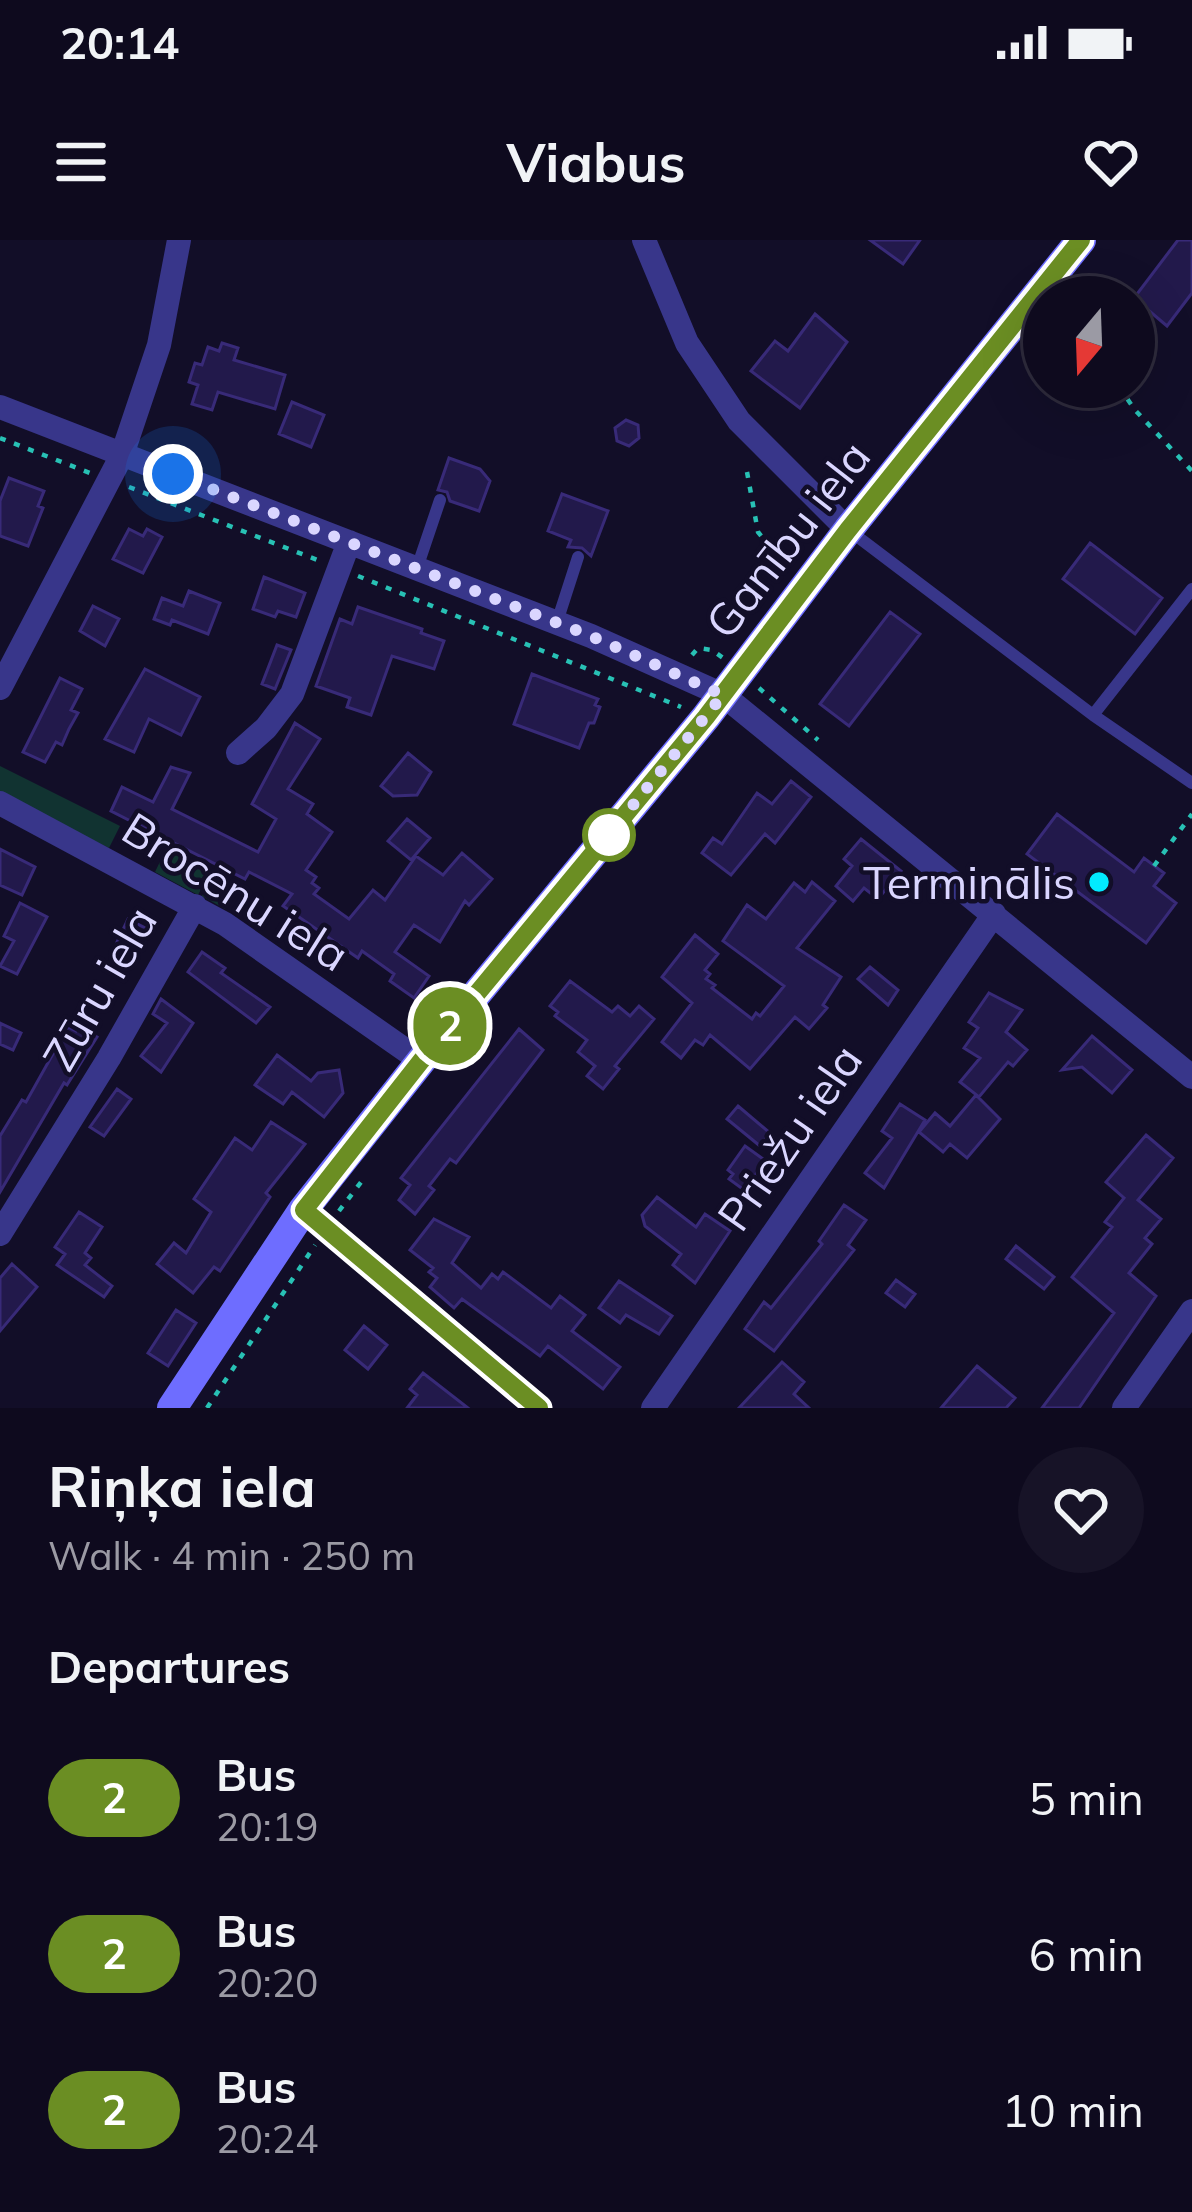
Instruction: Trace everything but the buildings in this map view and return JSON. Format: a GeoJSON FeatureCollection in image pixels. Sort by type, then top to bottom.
{"type":"FeatureCollection","features":[{"type":"Feature","properties":{"kind":"street"},"geometry":{"type":"LineString","coordinates":[[0,688],[122,455],[159,345],[179,240]]}},
{"type":"Feature","properties":{"kind":"street"},"geometry":{"type":"LineString","coordinates":[[644,240],[688,343],[739,421],[848,530]]}},
{"type":"Feature","properties":{"kind":"street","name":"Ganību iela"},"geometry":{"type":"LineString","coordinates":[[172,1408],[314,1220],[421,1061],[715,706],[848,530],[1081,240]]}},
{"type":"Feature","properties":{"kind":"street"},"geometry":{"type":"LineString","coordinates":[[0,407],[556,623],[715,706],[994,914],[1192,1077]]}},
{"type":"Feature","properties":{"kind":"street"},"geometry":{"type":"LineString","coordinates":[[238,753],[266,728],[292,694],[349,542]]}},
{"type":"Feature","properties":{"kind":"street","name":"Brocēnu iela"},"geometry":{"type":"LineString","coordinates":[[0,803],[195,906],[421,1061]]}},
{"type":"Feature","properties":{"kind":"street","name":"Zūru iela"},"geometry":{"type":"LineString","coordinates":[[0,1234],[110,1058],[195,906]]}},
{"type":"Feature","properties":{"kind":"street","name":"Priežu iela"},"geometry":{"type":"LineString","coordinates":[[653,1408],[994,914]]}},
{"type":"Feature","properties":{"kind":"street"},"geometry":{"type":"LineString","coordinates":[[314,1220],[539,1408]]}},
{"type":"Feature","properties":{"kind":"street"},"geometry":{"type":"LineString","coordinates":[[1124,1408],[1192,1311]]}},
{"type":"Feature","properties":{"kind":"lane"},"geometry":{"type":"LineString","coordinates":[[418,568],[440,500]]}},
{"type":"Feature","properties":{"kind":"lane"},"geometry":{"type":"LineString","coordinates":[[848,530],[1093,715],[1192,783]]}},
{"type":"Feature","properties":{"kind":"lane"},"geometry":{"type":"LineString","coordinates":[[556,623],[578,557]]}},
{"type":"Feature","properties":{"kind":"lane"},"geometry":{"type":"LineString","coordinates":[[1093,715],[1192,590]]}},
{"type":"Feature","properties":{"kind":"path"},"geometry":{"type":"LineString","coordinates":[[1134,408],[1192,472]]}},
{"type":"Feature","properties":{"kind":"path"},"geometry":{"type":"LineString","coordinates":[[747,472],[758,532],[777,556],[782,584]]}},
{"type":"Feature","properties":{"kind":"path"},"geometry":{"type":"LineString","coordinates":[[659,698],[715,706]]}},
{"type":"Feature","properties":{"kind":"path"},"geometry":{"type":"LineString","coordinates":[[1154,866],[1192,814]]}},
{"type":"Feature","properties":{"kind":"path"},"geometry":{"type":"LineString","coordinates":[[207,1408],[314,1220],[376,1163]]}},
{"type":"Feature","properties":{"kind":"green space"},"geometry":{"type":"Polygon","coordinates":[[[0,766],[120,826],[109,848],[0,795],[0,766]]]}},
{"type":"Feature","properties":{"kind":"green space"},"geometry":{"type":"Polygon","coordinates":[[[166,849],[210,872],[198,895],[155,872],[166,849]]]}},
{"type":"Feature","properties":{"kind":"green space"},"geometry":{"type":"Polygon","coordinates":[[[215,874],[238,888],[225,909],[202,896],[215,874]]]}},
{"type":"Feature","properties":{"kind":"bus line","name":"2"},"geometry":{"type":"LineString","coordinates":[[539,1408],[304,1210],[706,717],[848,530],[1081,240]]}},
{"type":"Feature","properties":{"kind":"place","name":"Terminālis"},"geometry":{"type":"Point","coordinates":[1099,882]}},
{"type":"Feature","properties":{"kind":"route"},"geometry":{"type":"LineString","coordinates":[[173,474],[591,636],[723,695],[598,848],[609,835]]}}]}
